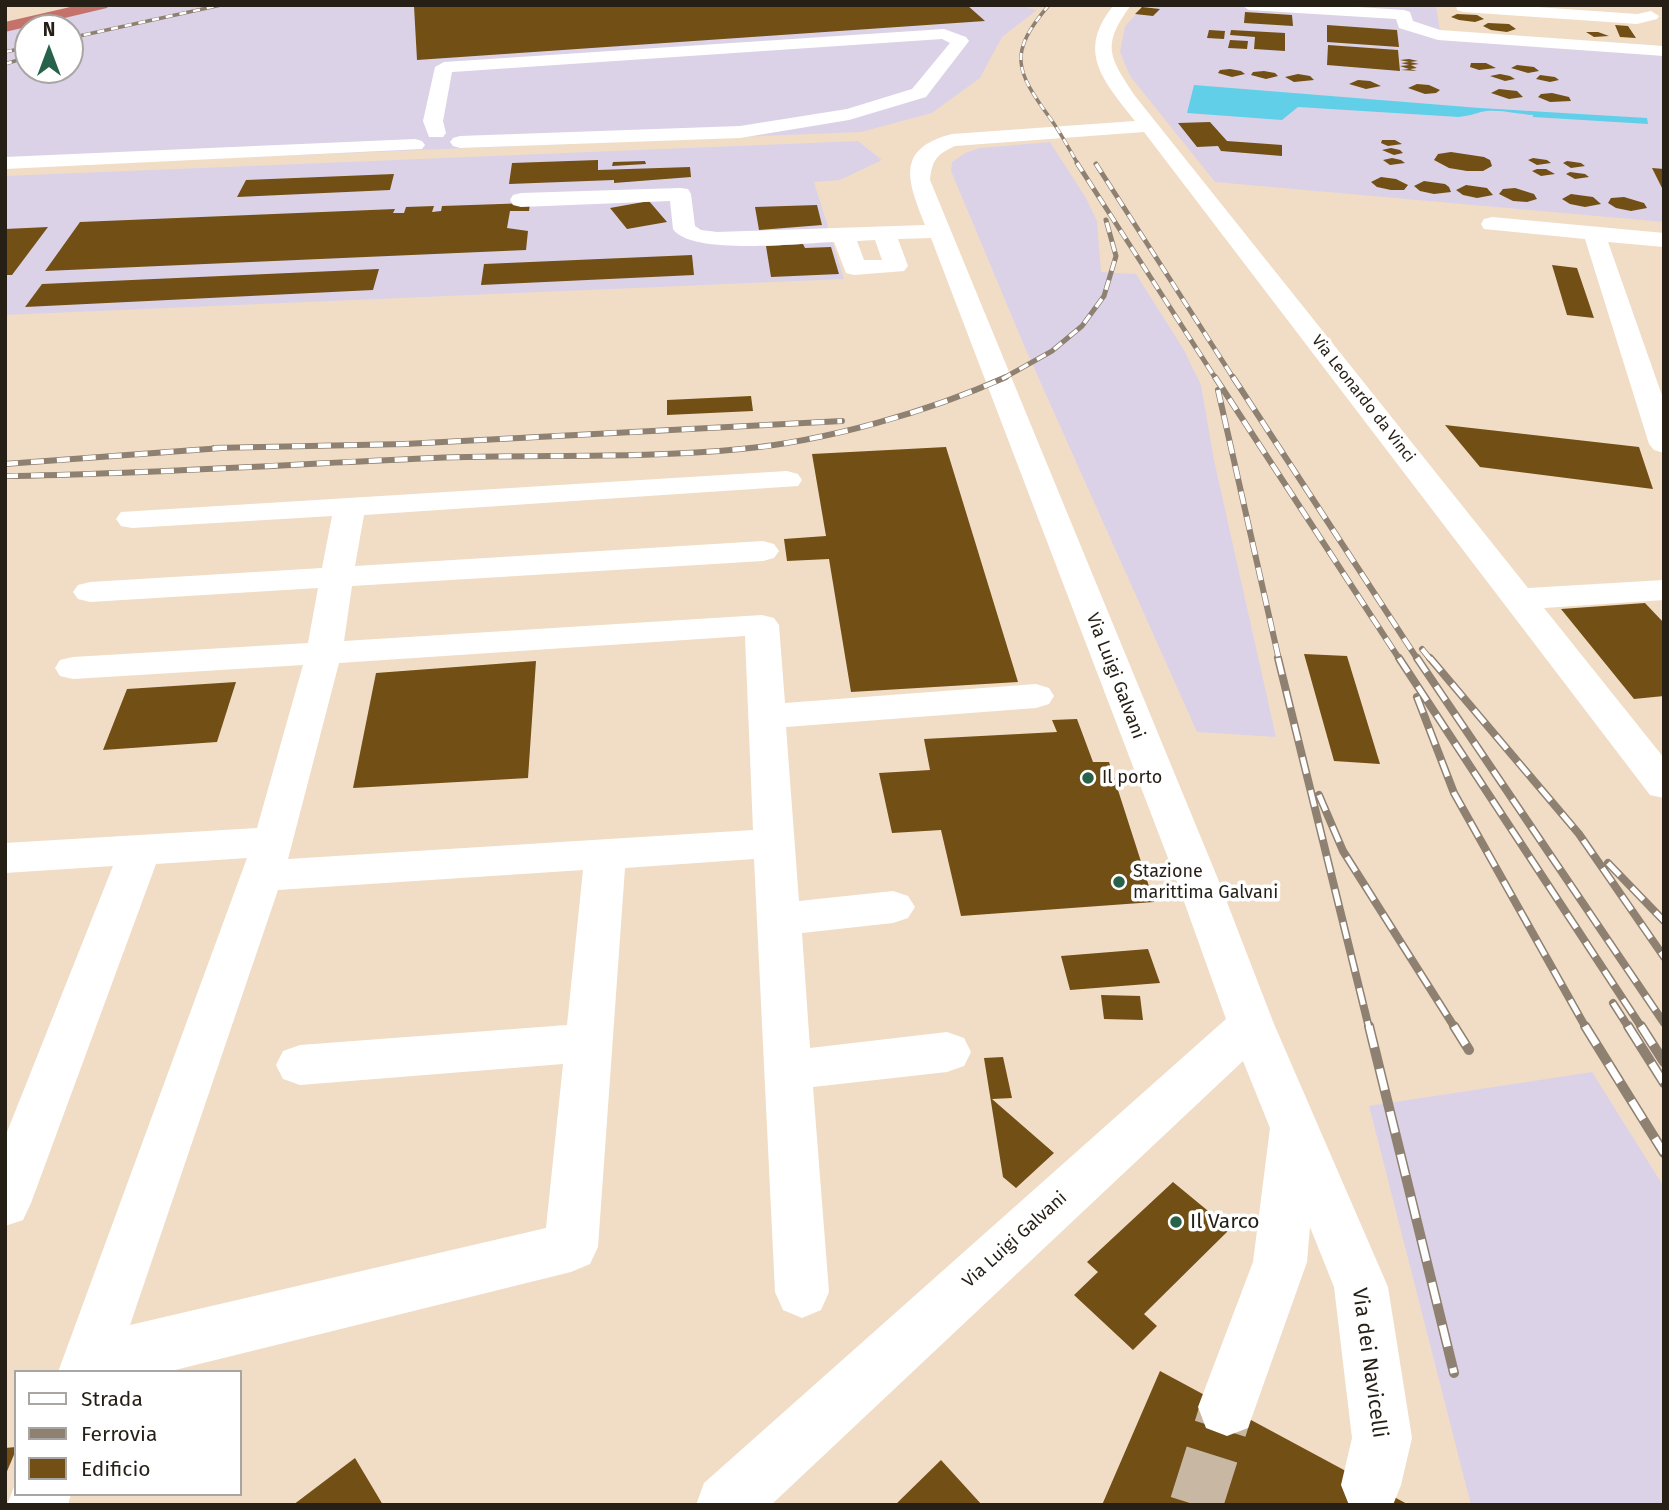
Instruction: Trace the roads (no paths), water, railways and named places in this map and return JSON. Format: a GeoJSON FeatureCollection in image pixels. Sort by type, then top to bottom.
{"type":"FeatureCollection","features":[{"type":"Feature","properties":{"kind":"highway"},"geometry":{"type":"LineString","coordinates":[[5,14],[45,5]]}},
{"type":"Feature","properties":{"kind":"highway"},"geometry":{"type":"LineString","coordinates":[[5,14],[61,5]]}},
{"type":"Feature","properties":{"kind":"highway"},"geometry":{"type":"LineString","coordinates":[[5,27],[101,5]]}},
{"type":"Feature","properties":{"kind":"street","name":"Via Leonardo da Vinci"},"geometry":{"type":"LineString","coordinates":[[1123,5],[1107,25],[1101,45],[1109,70],[1128,99],[1664,785]]}},
{"type":"Feature","properties":{"kind":"street"},"geometry":{"type":"LineString","coordinates":[[1249,5],[1404,15],[1405,24],[1437,36],[1664,51]]}},
{"type":"Feature","properties":{"kind":"street"},"geometry":{"type":"LineString","coordinates":[[1624,5],[1657,17]]}},
{"type":"Feature","properties":{"kind":"street"},"geometry":{"type":"LineString","coordinates":[[1463,7],[1637,19],[1657,17]]}},
{"type":"Feature","properties":{"kind":"street"},"geometry":{"type":"LineString","coordinates":[[5,163],[415,145],[434,149],[460,142],[740,132],[849,114],[919,93],[960,41],[944,34],[444,67],[433,121],[436,133]]}},
{"type":"Feature","properties":{"kind":"street"},"geometry":{"type":"LineString","coordinates":[[1085,124],[1119,108],[1128,99]]}},
{"type":"Feature","properties":{"kind":"street"},"geometry":{"type":"LineString","coordinates":[[1085,124],[1149,126]]}},
{"type":"Feature","properties":{"kind":"street"},"geometry":{"type":"LineString","coordinates":[[1085,124],[1149,126]]}},
{"type":"Feature","properties":{"kind":"street"},"geometry":{"type":"LineString","coordinates":[[1085,124],[1173,157]]}},
{"type":"Feature","properties":{"kind":"street","name":"Via Luigi Galvani"},"geometry":{"type":"LineString","coordinates":[[726,1505],[1251,1024],[1197,879],[919,180],[926,152],[952,140],[1085,124]]}},
{"type":"Feature","properties":{"kind":"street"},"geometry":{"type":"LineString","coordinates":[[415,145],[418,138],[436,133],[456,135],[460,137],[460,142]]}},
{"type":"Feature","properties":{"kind":"street"},"geometry":{"type":"LineString","coordinates":[[521,200],[680,194],[684,229],[695,236],[739,240],[940,231]]}},
{"type":"Feature","properties":{"kind":"street"},"geometry":{"type":"LineString","coordinates":[[1492,224],[1664,240]]}},
{"type":"Feature","properties":{"kind":"street"},"geometry":{"type":"LineString","coordinates":[[844,235],[853,268],[896,266],[884,233]]}},
{"type":"Feature","properties":{"kind":"street"},"geometry":{"type":"LineString","coordinates":[[1594,233],[1664,444]]}},
{"type":"Feature","properties":{"kind":"street"},"geometry":{"type":"LineString","coordinates":[[132,519],[787,481]]}},
{"type":"Feature","properties":{"kind":"street"},"geometry":{"type":"LineString","coordinates":[[87,1367],[267,859],[324,653],[349,508]]}},
{"type":"Feature","properties":{"kind":"street"},"geometry":{"type":"LineString","coordinates":[[90,593],[763,551]]}},
{"type":"Feature","properties":{"kind":"street"},"geometry":{"type":"LineString","coordinates":[[1519,599],[1664,590]]}},
{"type":"Feature","properties":{"kind":"street"},"geometry":{"type":"LineString","coordinates":[[73,668],[762,625],[802,1292]]}},
{"type":"Feature","properties":{"kind":"street"},"geometry":{"type":"LineString","coordinates":[[767,716],[1035,696]]}},
{"type":"Feature","properties":{"kind":"street"},"geometry":{"type":"LineString","coordinates":[[5,858],[140,850],[267,859],[605,855],[774,844]]}},
{"type":"Feature","properties":{"kind":"street"},"geometry":{"type":"LineString","coordinates":[[5,1203],[140,850]]}},
{"type":"Feature","properties":{"kind":"street"},"geometry":{"type":"LineString","coordinates":[[87,1367],[571,1247],[605,855]]}},
{"type":"Feature","properties":{"kind":"street"},"geometry":{"type":"LineString","coordinates":[[779,919],[893,907]]}},
{"type":"Feature","properties":{"kind":"street","name":"Via dei Navicelli"},"geometry":{"type":"LineString","coordinates":[[1251,1024],[1361,1287],[1382,1438],[1371,1485]]}},
{"type":"Feature","properties":{"kind":"street"},"geometry":{"type":"LineString","coordinates":[[300,1065],[589,1043]]}},
{"type":"Feature","properties":{"kind":"street"},"geometry":{"type":"LineString","coordinates":[[788,1070],[947,1052]]}},
{"type":"Feature","properties":{"kind":"street","name":"Via dei Navicelli"},"geometry":{"type":"LineString","coordinates":[[1227,1407],[1280,1262],[1293,1128]]}},
{"type":"Feature","properties":{"kind":"water"},"geometry":{"type":"Polygon","coordinates":[[[1194,85],[1480,108],[1647,118],[1648,124],[1533,117],[1493,111],[1459,117],[1298,107],[1282,120],[1187,113],[1194,85]]]}},
{"type":"Feature","properties":{"kind":"tunnel"},"geometry":{"type":"LineString","coordinates":[[1196,1505],[1227,1407]]}},
{"type":"Feature","properties":{"kind":"railway"},"geometry":{"type":"LineString","coordinates":[[84,35],[221,5]]}},
{"type":"Feature","properties":{"kind":"railway"},"geometry":{"type":"LineString","coordinates":[[1049,5],[1027,36],[1022,49],[1023,74],[1078,164]]}},
{"type":"Feature","properties":{"kind":"railway"},"geometry":{"type":"LineString","coordinates":[[5,52],[14,50]]}},
{"type":"Feature","properties":{"kind":"railway"},"geometry":{"type":"LineString","coordinates":[[5,64],[14,61]]}},
{"type":"Feature","properties":{"kind":"railway"},"geometry":{"type":"LineString","coordinates":[[1077,163],[1216,379]]}},
{"type":"Feature","properties":{"kind":"railway"},"geometry":{"type":"LineString","coordinates":[[1096,164],[1234,379]]}},
{"type":"Feature","properties":{"kind":"railway"},"geometry":{"type":"LineString","coordinates":[[1004,378],[1052,351],[1082,326],[1104,296],[1116,256],[1106,220]]}},
{"type":"Feature","properties":{"kind":"railway"},"geometry":{"type":"LineString","coordinates":[[1215,377],[1400,660]]}},
{"type":"Feature","properties":{"kind":"railway"},"geometry":{"type":"LineString","coordinates":[[1233,377],[1418,660]]}},
{"type":"Feature","properties":{"kind":"railway"},"geometry":{"type":"LineString","coordinates":[[5,476],[434,458],[664,454],[741,449],[807,439],[876,423],[944,402],[1004,378]]}},
{"type":"Feature","properties":{"kind":"railway"},"geometry":{"type":"LineString","coordinates":[[1218,390],[1279,660]]}},
{"type":"Feature","properties":{"kind":"railway"},"geometry":{"type":"LineString","coordinates":[[214,448],[405,444],[842,421]]}},
{"type":"Feature","properties":{"kind":"railway"},"geometry":{"type":"LineString","coordinates":[[5,464],[222,448]]}},
{"type":"Feature","properties":{"kind":"railway"},"geometry":{"type":"LineString","coordinates":[[1422,649],[1431,660]]}},
{"type":"Feature","properties":{"kind":"railway"},"geometry":{"type":"LineString","coordinates":[[1278,658],[1369,1028]]}},
{"type":"Feature","properties":{"kind":"railway"},"geometry":{"type":"LineString","coordinates":[[1399,658],[1642,1028]]}},
{"type":"Feature","properties":{"kind":"railway"},"geometry":{"type":"LineString","coordinates":[[1417,658],[1664,1023]]}},
{"type":"Feature","properties":{"kind":"railway"},"geometry":{"type":"LineString","coordinates":[[1430,658],[1579,834],[1664,957]]}},
{"type":"Feature","properties":{"kind":"railway"},"geometry":{"type":"LineString","coordinates":[[1417,697],[1454,793],[1586,1028]]}},
{"type":"Feature","properties":{"kind":"railway"},"geometry":{"type":"LineString","coordinates":[[1319,795],[1343,851],[1455,1028]]}},
{"type":"Feature","properties":{"kind":"railway"},"geometry":{"type":"LineString","coordinates":[[1608,863],[1664,921]]}},
{"type":"Feature","properties":{"kind":"railway"},"geometry":{"type":"LineString","coordinates":[[1613,1003],[1629,1028]]}},
{"type":"Feature","properties":{"kind":"railway"},"geometry":{"type":"LineString","coordinates":[[1369,1026],[1454,1373]]}},
{"type":"Feature","properties":{"kind":"railway"},"geometry":{"type":"LineString","coordinates":[[1454,1026],[1469,1050]]}},
{"type":"Feature","properties":{"kind":"railway"},"geometry":{"type":"LineString","coordinates":[[1585,1026],[1664,1153]]}},
{"type":"Feature","properties":{"kind":"railway"},"geometry":{"type":"LineString","coordinates":[[1628,1026],[1664,1083]]}},
{"type":"Feature","properties":{"kind":"railway"},"geometry":{"type":"LineString","coordinates":[[1641,1026],[1664,1062]]}},
{"type":"Feature","properties":{"kind":"place","name":"Il porto"},"geometry":{"type":"Point","coordinates":[1088,778]}},
{"type":"Feature","properties":{"kind":"place","name":"Stazione marittima Galvani"},"geometry":{"type":"Point","coordinates":[1119,882]}},
{"type":"Feature","properties":{"kind":"place","name":"Il Varco"},"geometry":{"type":"Point","coordinates":[1176,1222]}}]}
